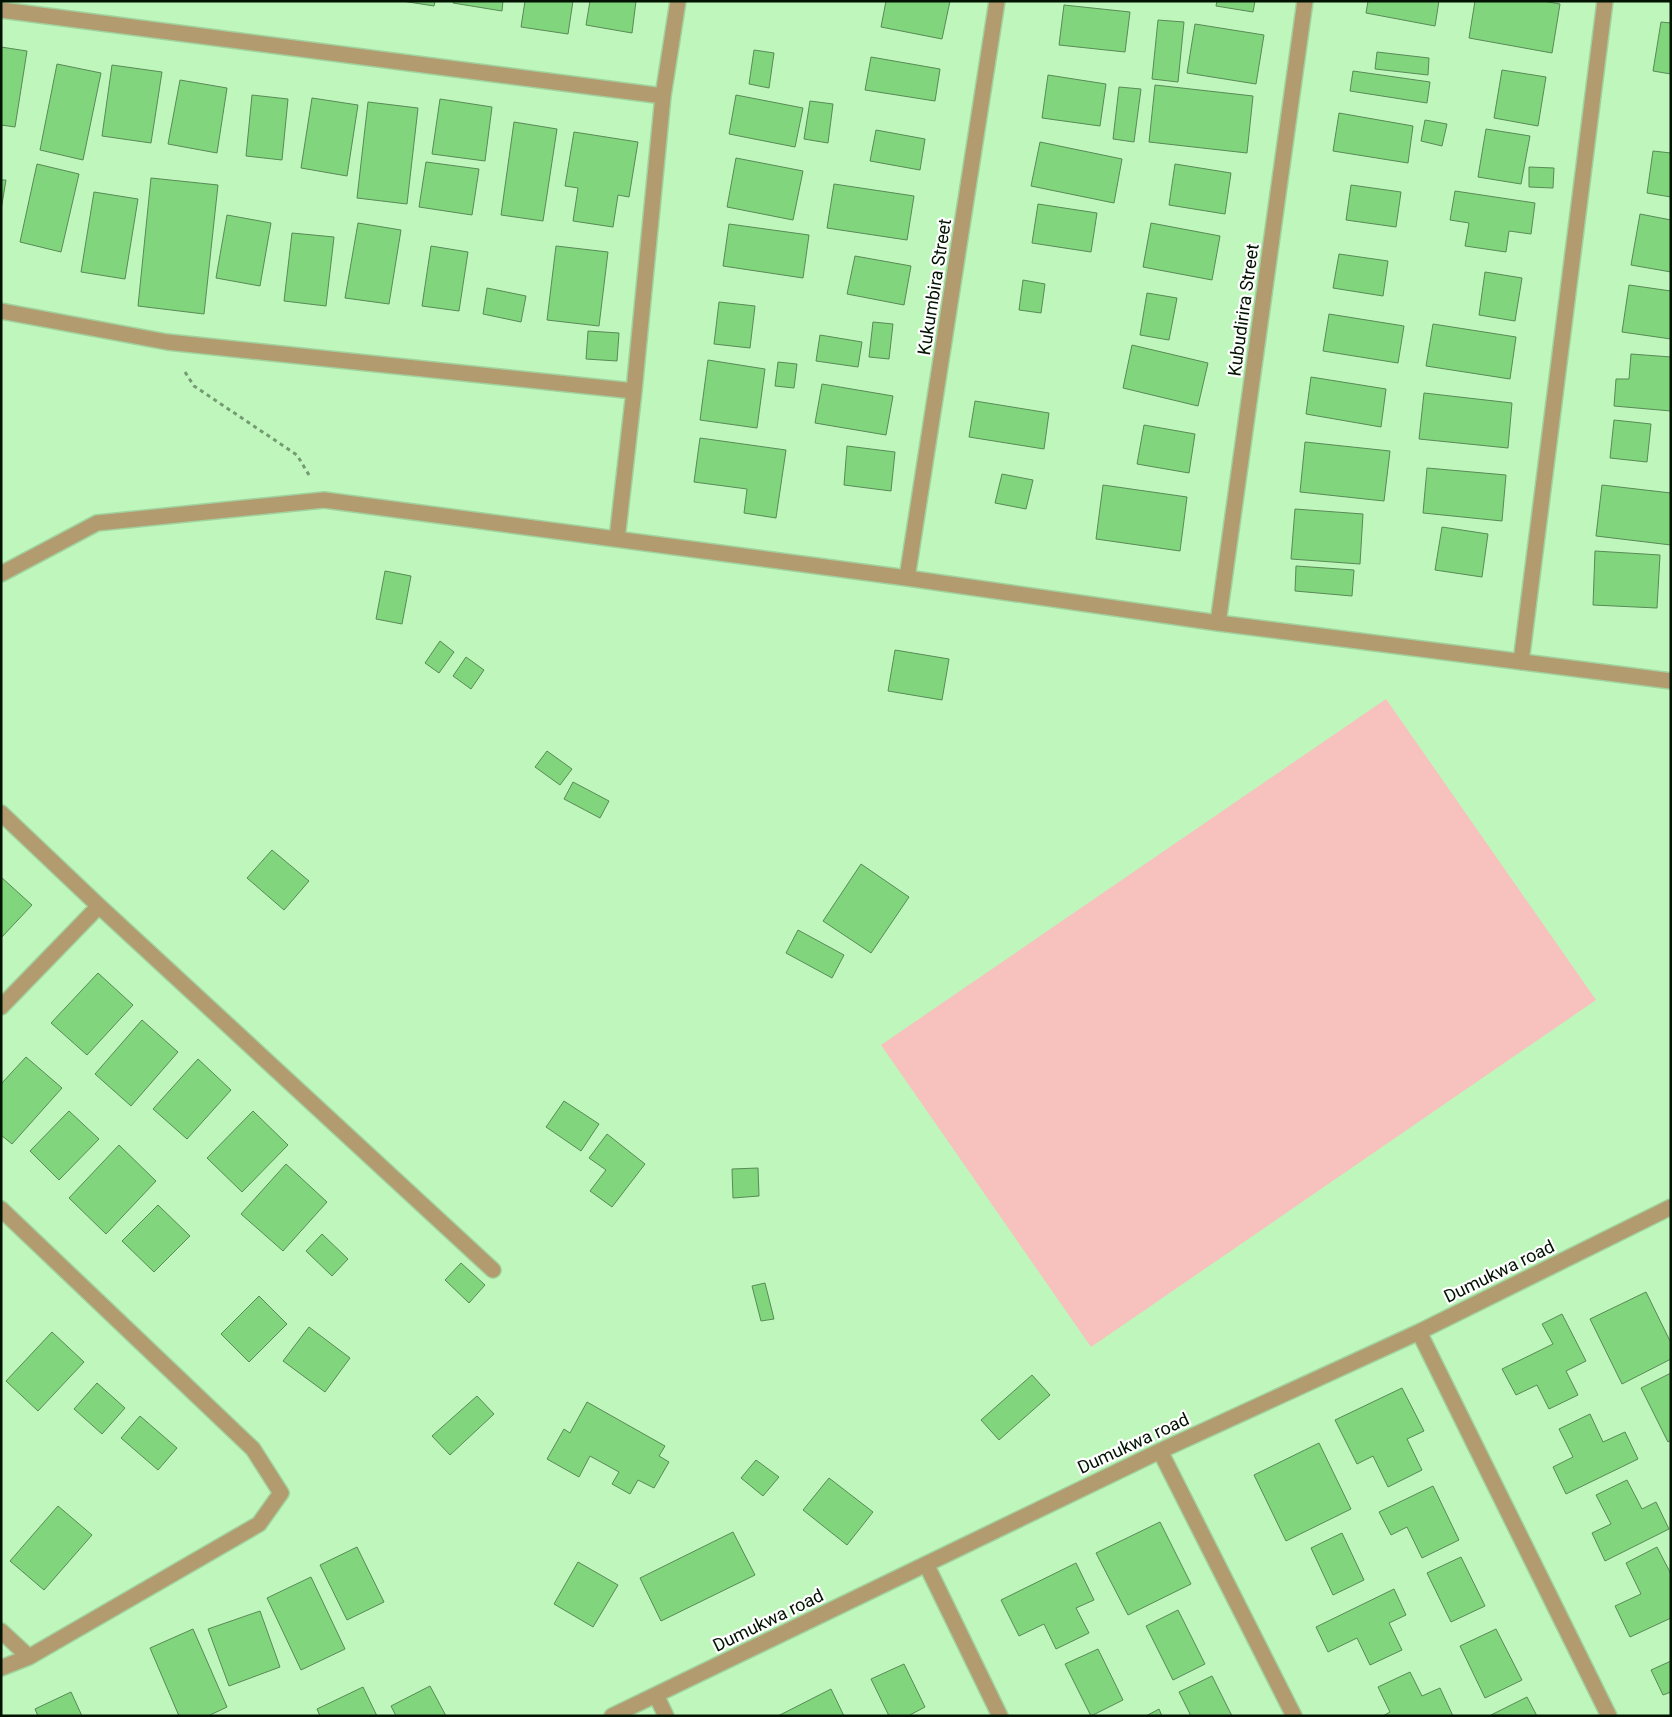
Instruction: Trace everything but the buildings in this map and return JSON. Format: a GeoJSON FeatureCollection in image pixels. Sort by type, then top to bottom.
{"type":"FeatureCollection","features":[{"type":"Feature","properties":{"kind":"street"},"geometry":{"type":"LineString","coordinates":[[617,539],[634,391],[663,96],[678,1]]}},
{"type":"Feature","properties":{"kind":"street","name":"Kukumbira Street"},"geometry":{"type":"LineString","coordinates":[[907,578],[997,1]]}},
{"type":"Feature","properties":{"kind":"street","name":"Kubudirira Street"},"geometry":{"type":"LineString","coordinates":[[1218,623],[1305,1]]}},
{"type":"Feature","properties":{"kind":"street"},"geometry":{"type":"LineString","coordinates":[[1521,662],[1605,1]]}},
{"type":"Feature","properties":{"kind":"street"},"geometry":{"type":"LineString","coordinates":[[1,10],[663,96]]}},
{"type":"Feature","properties":{"kind":"street"},"geometry":{"type":"LineString","coordinates":[[1,311],[167,342],[634,391]]}},
{"type":"Feature","properties":{"kind":"street"},"geometry":{"type":"LineString","coordinates":[[1,574],[97,523],[324,500],[907,578],[1218,623],[1671,680]]}},
{"type":"Feature","properties":{"kind":"street"},"geometry":{"type":"LineString","coordinates":[[1,813],[493,1270]]}},
{"type":"Feature","properties":{"kind":"street"},"geometry":{"type":"LineString","coordinates":[[1,1007],[99,906]]}},
{"type":"Feature","properties":{"kind":"street","name":"Dumukwa road"},"geometry":{"type":"LineString","coordinates":[[612,1716],[1160,1450],[1419,1332],[1671,1207]]}},
{"type":"Feature","properties":{"kind":"street"},"geometry":{"type":"LineString","coordinates":[[1,1209],[253,1449],[281,1493],[259,1524],[30,1656],[1,1668]]}},
{"type":"Feature","properties":{"kind":"street"},"geometry":{"type":"LineString","coordinates":[[1419,1332],[1609,1716]]}},
{"type":"Feature","properties":{"kind":"street"},"geometry":{"type":"LineString","coordinates":[[1160,1450],[1294,1716]]}},
{"type":"Feature","properties":{"kind":"street"},"geometry":{"type":"LineString","coordinates":[[926,1564],[1000,1716]]}},
{"type":"Feature","properties":{"kind":"street"},"geometry":{"type":"LineString","coordinates":[[1,1631],[30,1656]]}},
{"type":"Feature","properties":{"kind":"street"},"geometry":{"type":"LineString","coordinates":[[656,1696],[666,1716]]}},
{"type":"Feature","properties":{"kind":"path"},"geometry":{"type":"LineString","coordinates":[[167,342],[194,386],[296,455],[324,500]]}},
{"type":"Feature","properties":{"kind":"shaded area"},"geometry":{"type":"Polygon","coordinates":[[[1386,699],[1596,1000],[1091,1347],[881,1045],[1386,699]]]}}]}
